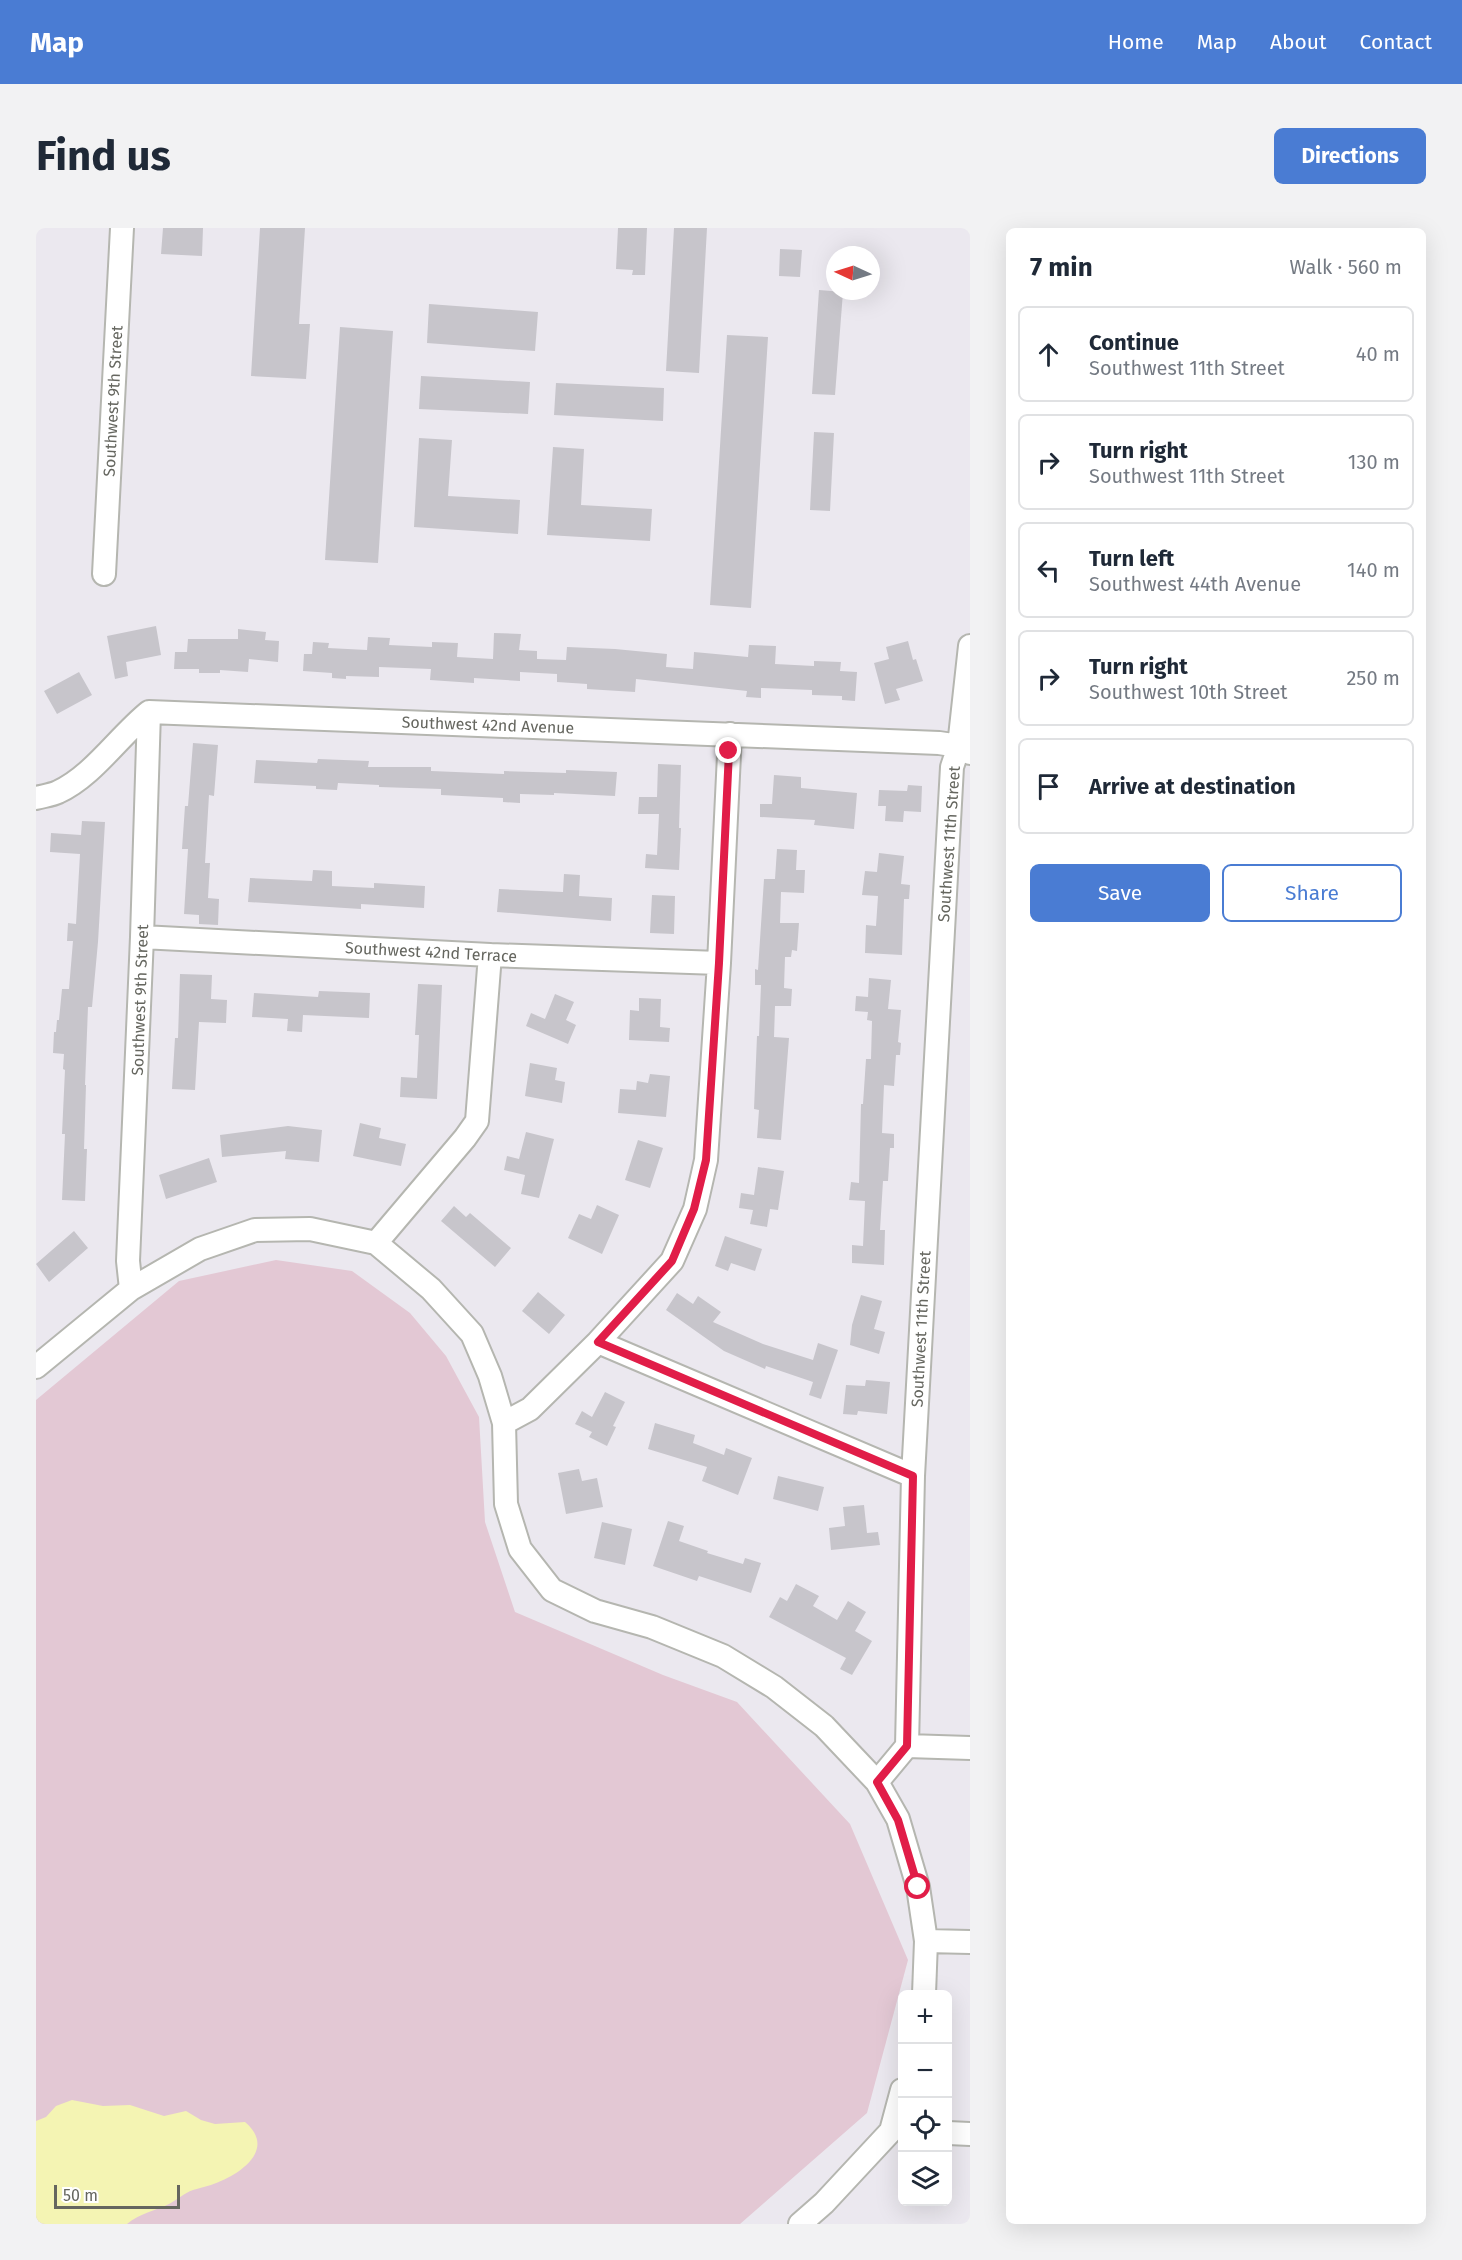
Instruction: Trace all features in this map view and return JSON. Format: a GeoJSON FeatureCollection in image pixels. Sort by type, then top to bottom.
{"type":"FeatureCollection","features":[{"type":"Feature","properties":{"kind":"street","name":"Southwest 9th Street"},"geometry":{"type":"LineString","coordinates":[[104,574],[122,228]]}},
{"type":"Feature","properties":{"kind":"street","name":"Southwest 11th Street"},"geometry":{"type":"LineString","coordinates":[[907,1746],[913,1476],[951,779],[952,767],[965,750],[970,646]]}},
{"type":"Feature","properties":{"kind":"street","name":"Southwest 9th Street"},"geometry":{"type":"LineString","coordinates":[[131,1289],[128,1261],[149,712]]}},
{"type":"Feature","properties":{"kind":"street","name":"Southwest 42nd Avenue"},"geometry":{"type":"LineString","coordinates":[[149,712],[939,743],[965,750]]}},
{"type":"Feature","properties":{"kind":"street"},"geometry":{"type":"LineString","coordinates":[[36,798],[58,792],[84,775],[149,712]]}},
{"type":"Feature","properties":{"kind":"street"},"geometry":{"type":"LineString","coordinates":[[504,1423],[530,1409],[598,1342],[672,1261],[694,1209],[706,1160],[719,963],[730,734]]}},
{"type":"Feature","properties":{"kind":"street","name":"Southwest 42nd Terrace"},"geometry":{"type":"LineString","coordinates":[[142,938],[490,956],[719,963]]}},
{"type":"Feature","properties":{"kind":"street"},"geometry":{"type":"LineString","coordinates":[[376,1243],[477,1121],[490,956]]}},
{"type":"Feature","properties":{"kind":"street"},"geometry":{"type":"LineString","coordinates":[[36,1367],[131,1289],[200,1249],[255,1230],[310,1228],[376,1243],[431,1289],[472,1334],[490,1376],[504,1423],[507,1504],[520,1549],[552,1590],[595,1611],[652,1627],[723,1656],[774,1687],[824,1726],[877,1782],[898,1820],[918,1887],[926,1941],[924,1990]]}},
{"type":"Feature","properties":{"kind":"street"},"geometry":{"type":"LineString","coordinates":[[598,1342],[913,1476]]}},
{"type":"Feature","properties":{"kind":"street"},"geometry":{"type":"LineString","coordinates":[[877,1782],[907,1746],[970,1748]]}},
{"type":"Feature","properties":{"kind":"street"},"geometry":{"type":"LineString","coordinates":[[926,1941],[970,1942]]}},
{"type":"Feature","properties":{"kind":"street"},"geometry":{"type":"LineString","coordinates":[[800,2224],[897,2131],[902,2098]]}},
{"type":"Feature","properties":{"kind":"street"},"geometry":{"type":"LineString","coordinates":[[952,2133],[970,2134]]}},
{"type":"Feature","properties":{"kind":"shaded area"},"geometry":{"type":"Polygon","coordinates":[[[276,1260],[352,1271],[410,1313],[446,1356],[479,1417],[485,1522],[515,1612],[663,1675],[737,1702],[850,1824],[908,1960],[900,1990],[898,1990],[867,2113],[740,2224],[36,2224],[36,1400],[179,1281],[276,1260]]]}},
{"type":"Feature","properties":{"kind":"shaded area"},"geometry":{"type":"Polygon","coordinates":[[[72,2100],[103,2106],[130,2105],[164,2116],[186,2111],[201,2120],[215,2124],[245,2122],[254,2132],[257,2142],[256,2152],[251,2161],[222,2181],[190,2191],[127,2224],[36,2224],[36,2121],[46,2117],[56,2106],[72,2100]]]}},
{"type":"Feature","properties":{"kind":"building"},"geometry":{"type":"Polygon","coordinates":[[[163,228],[203,228],[202,256],[161,254],[163,228]]]}},
{"type":"Feature","properties":{"kind":"building"},"geometry":{"type":"Polygon","coordinates":[[[260,228],[305,228],[299,324],[310,324],[306,379],[251,376],[260,228]]]}},
{"type":"Feature","properties":{"kind":"building"},"geometry":{"type":"Polygon","coordinates":[[[618,228],[647,228],[645,275],[632,275],[633,270],[616,269],[618,228]]]}},
{"type":"Feature","properties":{"kind":"building"},"geometry":{"type":"Polygon","coordinates":[[[674,228],[707,228],[699,373],[666,371],[674,228]]]}},
{"type":"Feature","properties":{"kind":"building"},"geometry":{"type":"Polygon","coordinates":[[[780,249],[802,250],[800,277],[779,276],[780,249]]]}},
{"type":"Feature","properties":{"kind":"building"},"geometry":{"type":"Polygon","coordinates":[[[819,290],[826,291],[826,300],[842,300],[835,395],[812,394],[819,290]]]}},
{"type":"Feature","properties":{"kind":"building"},"geometry":{"type":"Polygon","coordinates":[[[429,304],[538,312],[535,351],[427,343],[429,304]]]}},
{"type":"Feature","properties":{"kind":"building"},"geometry":{"type":"Polygon","coordinates":[[[340,327],[393,331],[378,563],[325,560],[340,327]]]}},
{"type":"Feature","properties":{"kind":"building"},"geometry":{"type":"Polygon","coordinates":[[[727,335],[768,337],[751,608],[710,605],[727,335]]]}},
{"type":"Feature","properties":{"kind":"building"},"geometry":{"type":"Polygon","coordinates":[[[421,376],[530,382],[528,414],[419,409],[421,376]]]}},
{"type":"Feature","properties":{"kind":"building"},"geometry":{"type":"Polygon","coordinates":[[[556,383],[664,388],[663,421],[554,415],[556,383]]]}},
{"type":"Feature","properties":{"kind":"building"},"geometry":{"type":"Polygon","coordinates":[[[814,432],[834,433],[830,511],[810,510],[814,432]]]}},
{"type":"Feature","properties":{"kind":"building"},"geometry":{"type":"Polygon","coordinates":[[[419,438],[452,440],[448,496],[520,500],[518,534],[414,527],[419,438]]]}},
{"type":"Feature","properties":{"kind":"building"},"geometry":{"type":"Polygon","coordinates":[[[553,447],[584,449],[581,505],[652,509],[650,541],[547,535],[553,447]]]}},
{"type":"Feature","properties":{"kind":"building"},"geometry":{"type":"Polygon","coordinates":[[[156,626],[161,655],[126,662],[128,676],[115,679],[107,636],[156,626]]]}},
{"type":"Feature","properties":{"kind":"building"},"geometry":{"type":"Polygon","coordinates":[[[238,629],[266,632],[265,640],[279,641],[278,662],[249,659],[248,672],[220,670],[220,673],[199,673],[199,669],[174,669],[175,652],[187,652],[188,639],[238,639],[238,629]]]}},
{"type":"Feature","properties":{"kind":"building"},"geometry":{"type":"Polygon","coordinates":[[[494,633],[521,634],[519,650],[537,651],[537,659],[566,660],[567,647],[615,649],[667,654],[666,667],[693,669],[694,652],[748,657],[749,645],[776,646],[775,664],[814,666],[814,661],[841,662],[840,671],[857,672],[855,701],[842,700],[842,696],[812,695],[812,690],[761,688],[761,698],[746,697],[747,691],[636,679],[635,692],[587,689],[587,684],[557,682],[557,674],[520,672],[520,681],[474,678],[474,683],[430,680],[431,669],[379,667],[379,677],[346,676],[346,679],[332,678],[332,673],[303,671],[304,654],[312,654],[313,642],[329,643],[328,648],[367,650],[368,637],[390,638],[389,645],[432,647],[432,642],[458,643],[457,657],[493,659],[494,633]]]}},
{"type":"Feature","properties":{"kind":"building"},"geometry":{"type":"Polygon","coordinates":[[[908,641],[913,660],[916,659],[923,681],[896,689],[900,700],[885,704],[874,663],[889,659],[886,647],[908,641]]]}},
{"type":"Feature","properties":{"kind":"building"},"geometry":{"type":"Polygon","coordinates":[[[79,672],[92,695],[57,714],[44,691],[79,672]]]}},
{"type":"Feature","properties":{"kind":"building"},"geometry":{"type":"Polygon","coordinates":[[[193,743],[218,745],[214,796],[209,795],[205,863],[210,863],[208,898],[219,899],[218,925],[199,924],[199,915],[184,914],[188,849],[182,849],[193,743]]]}},
{"type":"Feature","properties":{"kind":"building"},"geometry":{"type":"Polygon","coordinates":[[[318,759],[369,761],[368,767],[431,767],[431,771],[504,774],[504,771],[617,772],[615,796],[520,794],[520,803],[503,802],[503,798],[441,795],[441,789],[338,783],[337,790],[316,789],[316,786],[254,783],[256,760],[317,763],[318,759]]]}},
{"type":"Feature","properties":{"kind":"building"},"geometry":{"type":"Polygon","coordinates":[[[658,764],[681,765],[679,870],[645,868],[646,854],[657,855],[659,814],[638,814],[639,797],[657,797],[658,764]]]}},
{"type":"Feature","properties":{"kind":"building"},"geometry":{"type":"Polygon","coordinates":[[[774,775],[801,777],[801,788],[857,793],[854,829],[814,825],[815,820],[760,817],[760,804],[772,804],[774,775]]]}},
{"type":"Feature","properties":{"kind":"building"},"geometry":{"type":"Polygon","coordinates":[[[908,785],[922,786],[921,812],[904,811],[903,822],[885,821],[886,806],[878,806],[879,790],[907,791],[908,785]]]}},
{"type":"Feature","properties":{"kind":"building"},"geometry":{"type":"Polygon","coordinates":[[[82,821],[105,822],[98,942],[92,1007],[88,1007],[84,1149],[87,1149],[85,1201],[62,1200],[65,1070],[63,1069],[64,1054],[53,1053],[54,1032],[56,1032],[57,1020],[59,1020],[62,989],[69,989],[73,941],[67,941],[68,923],[76,924],[80,854],[50,852],[51,833],[81,835],[82,821]]]}},
{"type":"Feature","properties":{"kind":"building"},"geometry":{"type":"Polygon","coordinates":[[[777,849],[797,850],[796,870],[805,870],[804,893],[781,892],[780,923],[799,923],[797,951],[792,950],[791,957],[785,957],[784,988],[792,989],[791,1006],[775,1006],[774,1037],[789,1038],[781,1140],[757,1138],[759,1110],[754,1109],[761,985],[755,985],[755,969],[758,970],[764,879],[775,879],[777,849]]]}},
{"type":"Feature","properties":{"kind":"building"},"geometry":{"type":"Polygon","coordinates":[[[879,853],[904,856],[901,884],[910,885],[909,899],[904,899],[902,955],[865,953],[866,925],[876,926],[878,896],[862,895],[865,871],[877,872],[879,853]]]}},
{"type":"Feature","properties":{"kind":"building"},"geometry":{"type":"Polygon","coordinates":[[[313,870],[332,871],[332,886],[374,888],[374,883],[425,886],[424,908],[361,904],[361,909],[248,902],[250,878],[312,881],[313,870]]]}},
{"type":"Feature","properties":{"kind":"building"},"geometry":{"type":"Polygon","coordinates":[[[564,874],[580,875],[579,896],[612,898],[611,921],[497,912],[499,889],[563,892],[564,874]]]}},
{"type":"Feature","properties":{"kind":"building"},"geometry":{"type":"Polygon","coordinates":[[[652,895],[675,896],[674,934],[650,933],[652,895]]]}},
{"type":"Feature","properties":{"kind":"building"},"geometry":{"type":"Polygon","coordinates":[[[180,974],[212,975],[211,999],[227,1000],[226,1023],[199,1022],[195,1090],[172,1089],[175,1038],[178,1038],[180,974]]]}},
{"type":"Feature","properties":{"kind":"building"},"geometry":{"type":"Polygon","coordinates":[[[869,978],[891,980],[888,1009],[901,1010],[898,1042],[901,1043],[900,1055],[896,1055],[894,1086],[884,1085],[882,1133],[894,1134],[894,1148],[890,1148],[888,1181],[883,1181],[880,1230],[885,1230],[884,1265],[852,1263],[852,1245],[863,1246],[865,1201],[849,1200],[851,1182],[859,1183],[861,1104],[863,1104],[866,1059],[871,1059],[872,1021],[867,1020],[868,1012],[855,1011],[856,996],[868,997],[869,978]]]}},
{"type":"Feature","properties":{"kind":"building"},"geometry":{"type":"Polygon","coordinates":[[[418,984],[442,985],[437,1099],[400,1097],[401,1077],[417,1078],[419,1035],[415,1035],[418,984]]]}},
{"type":"Feature","properties":{"kind":"building"},"geometry":{"type":"Polygon","coordinates":[[[319,991],[370,993],[369,1018],[303,1015],[302,1032],[287,1031],[288,1019],[252,1017],[254,993],[318,997],[319,991]]]}},
{"type":"Feature","properties":{"kind":"building"},"geometry":{"type":"Polygon","coordinates":[[[555,994],[574,1002],[566,1020],[576,1025],[568,1044],[526,1026],[531,1013],[545,1019],[555,994]]]}},
{"type":"Feature","properties":{"kind":"building"},"geometry":{"type":"Polygon","coordinates":[[[639,998],[661,999],[660,1027],[670,1028],[669,1042],[629,1040],[630,1010],[639,1011],[639,998]]]}},
{"type":"Feature","properties":{"kind":"building"},"geometry":{"type":"Polygon","coordinates":[[[530,1063],[557,1068],[555,1080],[565,1082],[562,1103],[525,1096],[530,1063]]]}},
{"type":"Feature","properties":{"kind":"building"},"geometry":{"type":"Polygon","coordinates":[[[650,1074],[670,1076],[666,1117],[618,1113],[620,1089],[636,1090],[637,1081],[648,1083],[650,1074]]]}},
{"type":"Feature","properties":{"kind":"building"},"geometry":{"type":"Polygon","coordinates":[[[360,1123],[381,1128],[379,1138],[406,1144],[401,1166],[353,1156],[360,1123]]]}},
{"type":"Feature","properties":{"kind":"building"},"geometry":{"type":"Polygon","coordinates":[[[288,1126],[322,1130],[319,1162],[285,1159],[286,1151],[222,1157],[220,1135],[288,1126]]]}},
{"type":"Feature","properties":{"kind":"building"},"geometry":{"type":"Polygon","coordinates":[[[526,1132],[554,1139],[539,1198],[521,1194],[525,1175],[504,1170],[507,1156],[519,1159],[526,1132]]]}},
{"type":"Feature","properties":{"kind":"building"},"geometry":{"type":"Polygon","coordinates":[[[638,1140],[663,1148],[650,1188],[625,1180],[638,1140]]]}},
{"type":"Feature","properties":{"kind":"building"},"geometry":{"type":"Polygon","coordinates":[[[209,1158],[217,1182],[166,1199],[159,1175],[209,1158]]]}},
{"type":"Feature","properties":{"kind":"building"},"geometry":{"type":"Polygon","coordinates":[[[758,1167],[784,1171],[778,1210],[770,1209],[767,1227],[750,1224],[753,1210],[739,1208],[741,1193],[754,1195],[758,1167]]]}},
{"type":"Feature","properties":{"kind":"building"},"geometry":{"type":"Polygon","coordinates":[[[597,1205],[619,1215],[602,1254],[568,1238],[579,1214],[591,1219],[597,1205]]]}},
{"type":"Feature","properties":{"kind":"building"},"geometry":{"type":"Polygon","coordinates":[[[454,1206],[466,1217],[470,1213],[511,1248],[495,1267],[441,1221],[454,1206]]]}},
{"type":"Feature","properties":{"kind":"building"},"geometry":{"type":"Polygon","coordinates":[[[74,1231],[88,1248],[49,1282],[36,1264],[74,1231]]]}},
{"type":"Feature","properties":{"kind":"building"},"geometry":{"type":"Polygon","coordinates":[[[725,1236],[762,1249],[755,1271],[731,1263],[728,1271],[715,1266],[725,1236]]]}},
{"type":"Feature","properties":{"kind":"building"},"geometry":{"type":"Polygon","coordinates":[[[538,1292],[565,1315],[549,1334],[522,1311],[538,1292]]]}},
{"type":"Feature","properties":{"kind":"building"},"geometry":{"type":"Polygon","coordinates":[[[677,1293],[693,1304],[698,1296],[721,1312],[713,1322],[763,1344],[813,1360],[818,1343],[838,1350],[821,1399],[809,1395],[813,1382],[766,1366],[765,1369],[724,1351],[666,1310],[677,1293]]]}},
{"type":"Feature","properties":{"kind":"building"},"geometry":{"type":"Polygon","coordinates":[[[861,1295],[882,1301],[874,1329],[885,1332],[879,1354],[850,1345],[852,1325],[861,1295]]]}},
{"type":"Feature","properties":{"kind":"building"},"geometry":{"type":"Polygon","coordinates":[[[866,1380],[890,1382],[887,1414],[858,1411],[857,1415],[843,1414],[846,1385],[865,1386],[866,1380]]]}},
{"type":"Feature","properties":{"kind":"building"},"geometry":{"type":"Polygon","coordinates":[[[605,1392],[625,1402],[613,1426],[616,1427],[607,1446],[589,1437],[592,1432],[575,1424],[582,1411],[592,1417],[605,1392]]]}},
{"type":"Feature","properties":{"kind":"building"},"geometry":{"type":"Polygon","coordinates":[[[655,1423],[695,1435],[693,1443],[724,1455],[726,1448],[752,1458],[738,1495],[702,1481],[707,1467],[648,1449],[655,1423]]]}},
{"type":"Feature","properties":{"kind":"building"},"geometry":{"type":"Polygon","coordinates":[[[579,1469],[582,1481],[597,1478],[603,1507],[566,1514],[558,1473],[579,1469]]]}},
{"type":"Feature","properties":{"kind":"building"},"geometry":{"type":"Polygon","coordinates":[[[778,1476],[824,1487],[818,1511],[773,1499],[778,1476]]]}},
{"type":"Feature","properties":{"kind":"building"},"geometry":{"type":"Polygon","coordinates":[[[864,1505],[867,1533],[878,1532],[880,1545],[831,1550],[829,1528],[845,1526],[843,1507],[864,1505]]]}},
{"type":"Feature","properties":{"kind":"building"},"geometry":{"type":"Polygon","coordinates":[[[668,1521],[684,1526],[679,1541],[708,1551],[707,1553],[743,1564],[745,1558],[761,1563],[751,1593],[699,1576],[697,1581],[653,1566],[668,1521]]]}},
{"type":"Feature","properties":{"kind":"building"},"geometry":{"type":"Polygon","coordinates":[[[602,1522],[632,1529],[625,1565],[594,1558],[602,1522]]]}},
{"type":"Feature","properties":{"kind":"building"},"geometry":{"type":"Polygon","coordinates":[[[796,1584],[819,1596],[813,1606],[837,1620],[848,1601],[866,1612],[855,1631],[872,1641],[852,1675],[840,1669],[846,1658],[769,1617],[780,1597],[787,1601],[796,1584]]]}},
{"type":"Feature","properties":{"kind":"route"},"geometry":{"type":"LineString","coordinates":[[729,751],[719,963],[706,1160],[694,1209],[672,1261],[598,1342],[913,1476],[907,1746],[877,1782],[898,1820],[918,1887]]}}]}
